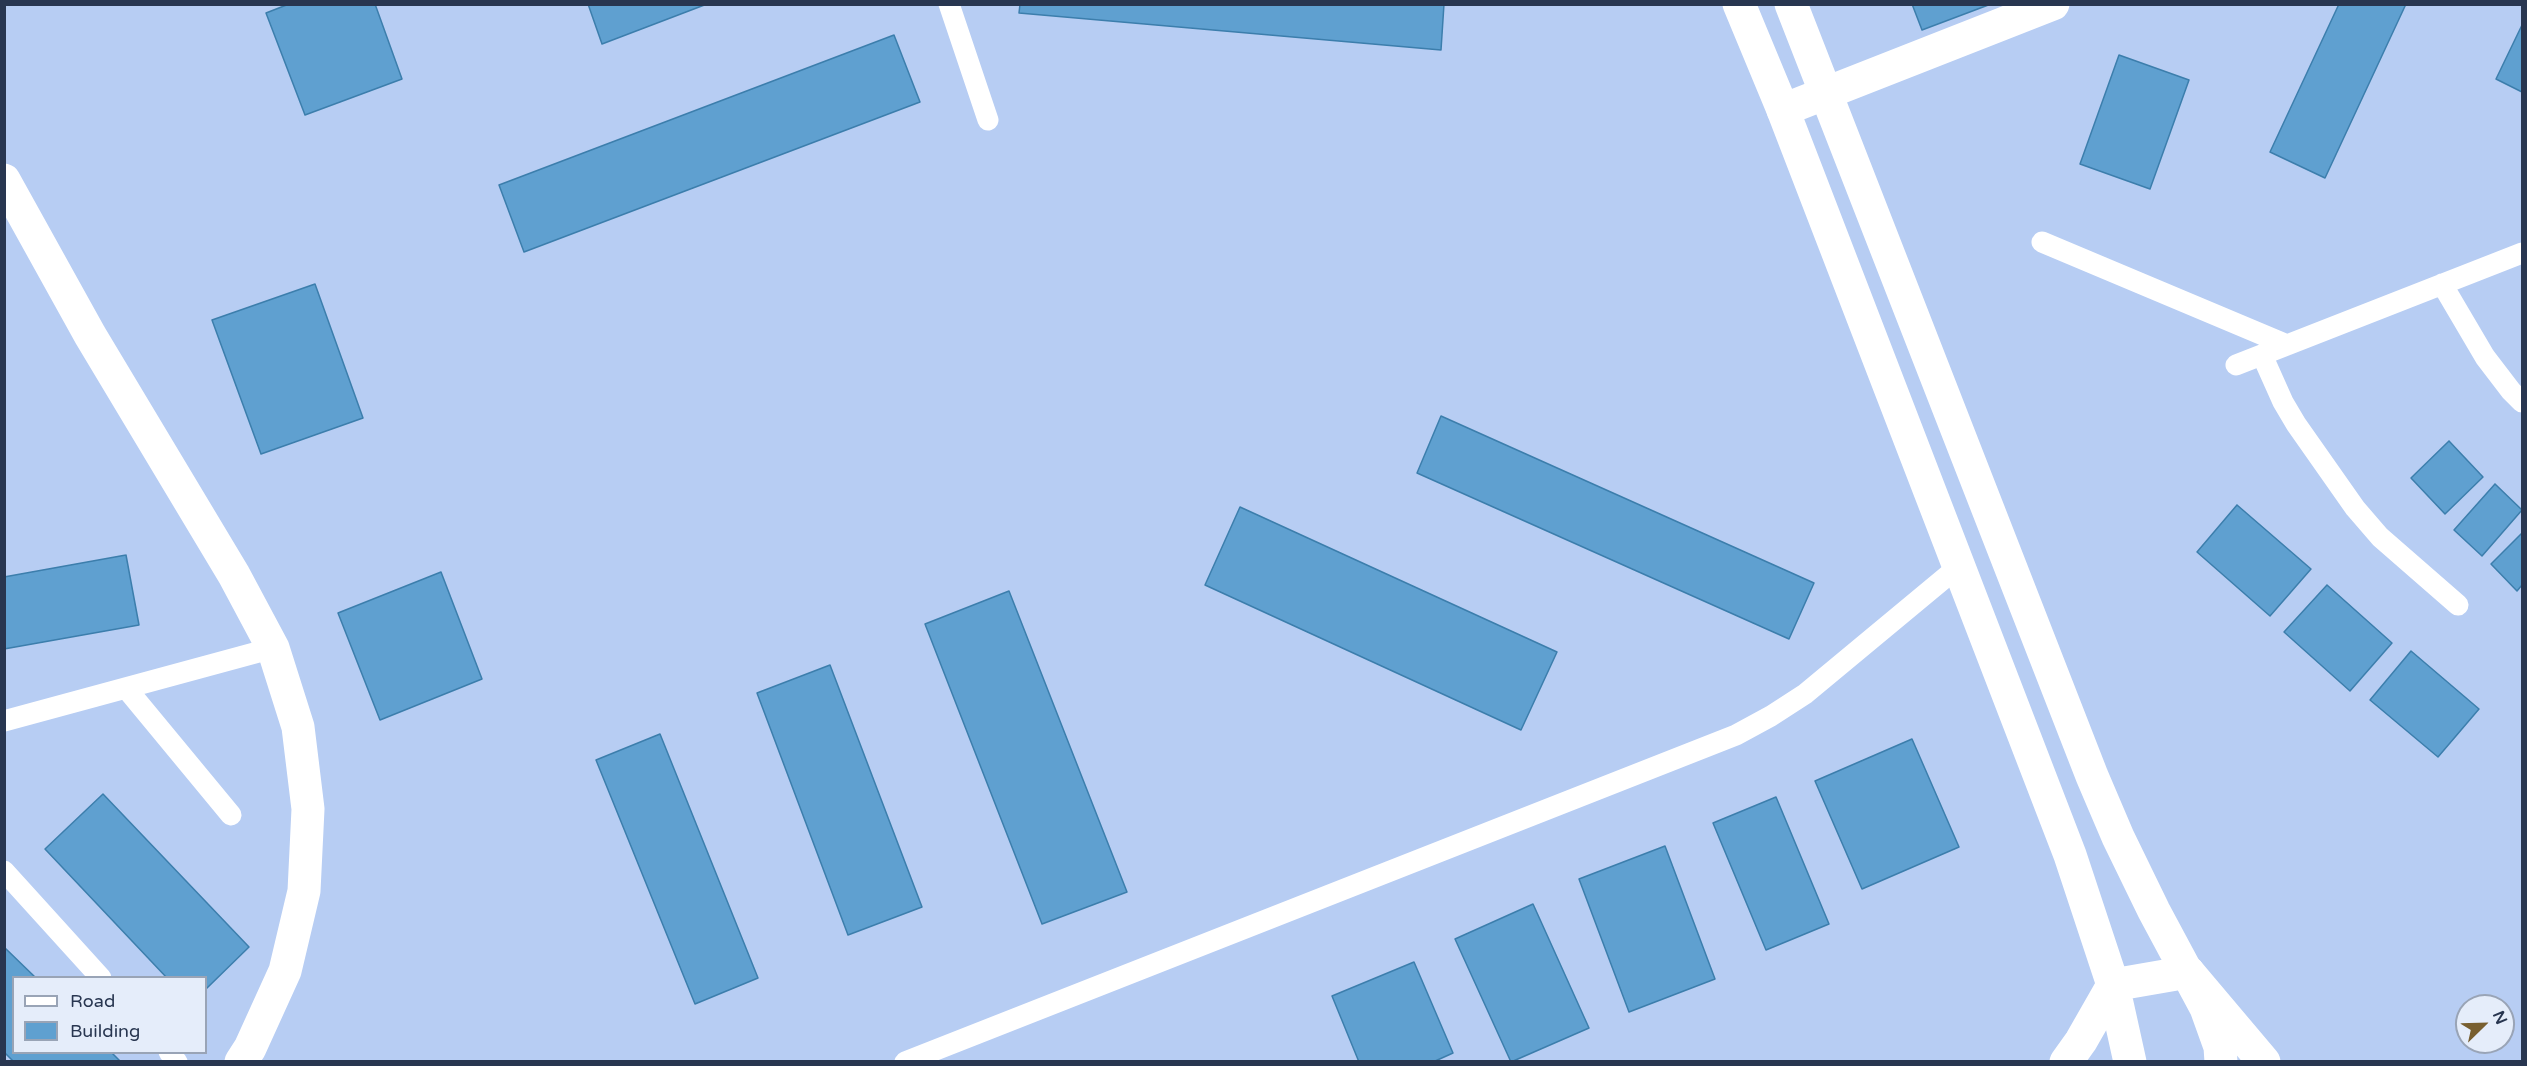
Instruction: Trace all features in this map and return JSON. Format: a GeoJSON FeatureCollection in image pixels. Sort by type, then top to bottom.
{"type":"FeatureCollection","features":[{"type":"Feature","properties":{"kind":"street"},"geometry":{"type":"LineString","coordinates":[[1739,4],[1783,110],[2070,855],[2113,985],[2130,1062]]}},
{"type":"Feature","properties":{"kind":"street"},"geometry":{"type":"LineString","coordinates":[[1791,4],[2092,776],[2118,837],[2154,911],[2188,972],[2220,1047],[2221,1062]]}},
{"type":"Feature","properties":{"kind":"street"},"geometry":{"type":"LineString","coordinates":[[1783,110],[2054,4]]}},
{"type":"Feature","properties":{"kind":"street"},"geometry":{"type":"LineString","coordinates":[[4,180],[90,335],[234,575],[273,648],[298,727],[308,809],[304,891],[285,971],[250,1048],[241,1062]]}},
{"type":"Feature","properties":{"kind":"street"},"geometry":{"type":"LineString","coordinates":[[2113,985],[2188,972]]}},
{"type":"Feature","properties":{"kind":"street"},"geometry":{"type":"LineString","coordinates":[[2188,972],[2264,1062]]}},
{"type":"Feature","properties":{"kind":"street"},"geometry":{"type":"LineString","coordinates":[[2066,1062],[2081,1041],[2113,985]]}},
{"type":"Feature","properties":{"kind":"lane"},"geometry":{"type":"LineString","coordinates":[[950,4],[988,120]]}},
{"type":"Feature","properties":{"kind":"lane"},"geometry":{"type":"LineString","coordinates":[[2042,242],[2287,345]]}},
{"type":"Feature","properties":{"kind":"lane"},"geometry":{"type":"LineString","coordinates":[[2236,365],[2523,253]]}},
{"type":"Feature","properties":{"kind":"lane"},"geometry":{"type":"LineString","coordinates":[[2442,284],[2485,357],[2511,391],[2523,402]]}},
{"type":"Feature","properties":{"kind":"lane"},"geometry":{"type":"LineString","coordinates":[[2262,355],[2292,417],[2355,508],[2380,537],[2458,605]]}},
{"type":"Feature","properties":{"kind":"lane"},"geometry":{"type":"LineString","coordinates":[[904,1062],[1736,735],[1805,694],[1958,567]]}},
{"type":"Feature","properties":{"kind":"lane"},"geometry":{"type":"LineString","coordinates":[[4,721],[273,648]]}},
{"type":"Feature","properties":{"kind":"lane"},"geometry":{"type":"LineString","coordinates":[[126,688],[231,814]]}},
{"type":"Feature","properties":{"kind":"lane"},"geometry":{"type":"LineString","coordinates":[[4,871],[99,976]]}},
{"type":"Feature","properties":{"kind":"building"},"geometry":{"type":"Polygon","coordinates":[[[289,4],[375,4],[402,79],[305,115],[266,13],[289,4]]]}},
{"type":"Feature","properties":{"kind":"building"},"geometry":{"type":"Polygon","coordinates":[[[588,4],[707,4],[602,44],[588,4]]]}},
{"type":"Feature","properties":{"kind":"building"},"geometry":{"type":"Polygon","coordinates":[[[1020,4],[1444,4],[1441,50],[1019,13],[1020,4]]]}},
{"type":"Feature","properties":{"kind":"building"},"geometry":{"type":"Polygon","coordinates":[[[1912,4],[1991,4],[1922,30],[1912,4]]]}},
{"type":"Feature","properties":{"kind":"building"},"geometry":{"type":"Polygon","coordinates":[[[2339,4],[2406,4],[2325,178],[2270,152],[2339,4]]]}},
{"type":"Feature","properties":{"kind":"building"},"geometry":{"type":"Polygon","coordinates":[[[2522,25],[2522,92],[2496,79],[2522,25]]]}},
{"type":"Feature","properties":{"kind":"building"},"geometry":{"type":"Polygon","coordinates":[[[894,35],[920,102],[524,252],[499,185],[894,35]]]}},
{"type":"Feature","properties":{"kind":"building"},"geometry":{"type":"Polygon","coordinates":[[[2119,55],[2189,80],[2150,189],[2080,164],[2119,55]]]}},
{"type":"Feature","properties":{"kind":"building"},"geometry":{"type":"Polygon","coordinates":[[[315,284],[363,418],[261,454],[212,320],[315,284]]]}},
{"type":"Feature","properties":{"kind":"building"},"geometry":{"type":"Polygon","coordinates":[[[1441,416],[1814,583],[1789,639],[1417,473],[1441,416]]]}},
{"type":"Feature","properties":{"kind":"building"},"geometry":{"type":"Polygon","coordinates":[[[2449,441],[2483,477],[2445,514],[2411,478],[2449,441]]]}},
{"type":"Feature","properties":{"kind":"building"},"geometry":{"type":"Polygon","coordinates":[[[2495,484],[2522,510],[2482,556],[2454,530],[2495,484]]]}},
{"type":"Feature","properties":{"kind":"building"},"geometry":{"type":"Polygon","coordinates":[[[2237,505],[2311,569],[2270,616],[2197,552],[2237,505]]]}},
{"type":"Feature","properties":{"kind":"building"},"geometry":{"type":"Polygon","coordinates":[[[1240,507],[1557,652],[1521,730],[1205,585],[1240,507]]]}},
{"type":"Feature","properties":{"kind":"building"},"geometry":{"type":"Polygon","coordinates":[[[2522,533],[2522,585],[2517,591],[2491,564],[2522,533]]]}},
{"type":"Feature","properties":{"kind":"building"},"geometry":{"type":"Polygon","coordinates":[[[126,555],[139,625],[4,649],[4,577],[126,555]]]}},
{"type":"Feature","properties":{"kind":"building"},"geometry":{"type":"Polygon","coordinates":[[[441,572],[482,679],[380,720],[338,613],[441,572]]]}},
{"type":"Feature","properties":{"kind":"building"},"geometry":{"type":"Polygon","coordinates":[[[2327,585],[2392,643],[2350,691],[2284,632],[2327,585]]]}},
{"type":"Feature","properties":{"kind":"building"},"geometry":{"type":"Polygon","coordinates":[[[1009,591],[1127,892],[1042,924],[925,624],[1009,591]]]}},
{"type":"Feature","properties":{"kind":"building"},"geometry":{"type":"Polygon","coordinates":[[[2411,651],[2479,709],[2438,757],[2370,700],[2411,651]]]}},
{"type":"Feature","properties":{"kind":"building"},"geometry":{"type":"Polygon","coordinates":[[[830,665],[922,907],[848,935],[757,693],[830,665]]]}},
{"type":"Feature","properties":{"kind":"building"},"geometry":{"type":"Polygon","coordinates":[[[660,734],[758,978],[695,1004],[596,760],[660,734]]]}},
{"type":"Feature","properties":{"kind":"building"},"geometry":{"type":"Polygon","coordinates":[[[1912,739],[1959,847],[1862,889],[1815,781],[1912,739]]]}},
{"type":"Feature","properties":{"kind":"building"},"geometry":{"type":"Polygon","coordinates":[[[103,794],[249,947],[207,988],[207,976],[165,976],[45,849],[103,794]]]}},
{"type":"Feature","properties":{"kind":"building"},"geometry":{"type":"Polygon","coordinates":[[[1776,797],[1829,924],[1766,950],[1713,823],[1776,797]]]}},
{"type":"Feature","properties":{"kind":"building"},"geometry":{"type":"Polygon","coordinates":[[[1665,846],[1715,979],[1629,1012],[1579,879],[1665,846]]]}},
{"type":"Feature","properties":{"kind":"building"},"geometry":{"type":"Polygon","coordinates":[[[1533,904],[1589,1028],[1511,1062],[1455,939],[1533,904]]]}},
{"type":"Feature","properties":{"kind":"building"},"geometry":{"type":"Polygon","coordinates":[[[4,947],[34,976],[12,976],[12,1054],[113,1054],[121,1062],[14,1062],[4,1052],[4,947]]]}},
{"type":"Feature","properties":{"kind":"building"},"geometry":{"type":"Polygon","coordinates":[[[1414,962],[1453,1053],[1433,1062],[1359,1062],[1332,996],[1414,962]]]}}]}
